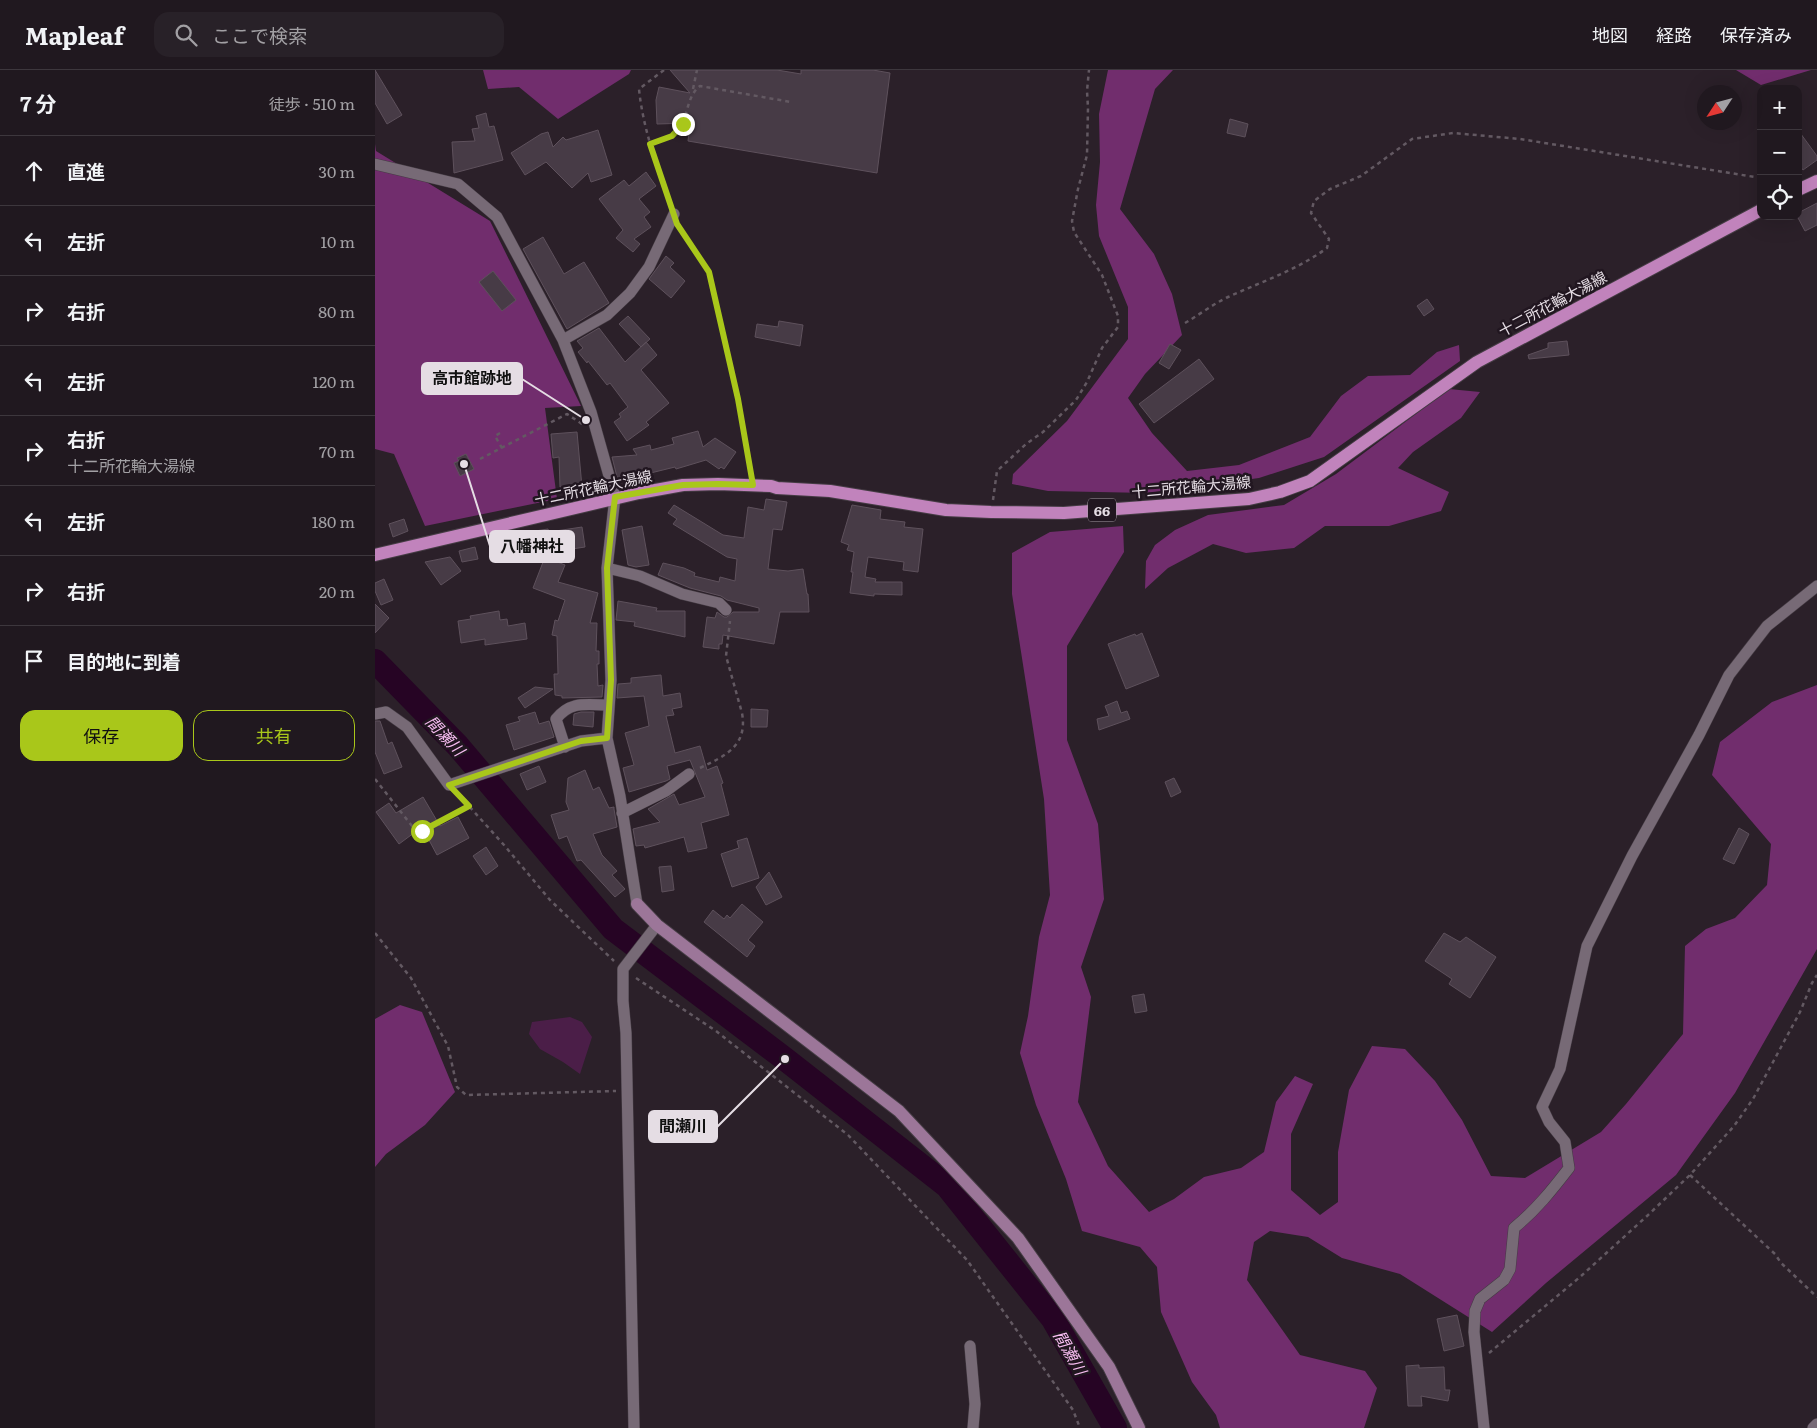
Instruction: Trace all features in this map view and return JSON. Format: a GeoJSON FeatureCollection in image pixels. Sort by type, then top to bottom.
{"type":"FeatureCollection","features":[{"type":"Feature","properties":{"kind":"main road"},"geometry":{"type":"LineString","coordinates":[[1802,188],[1817,181]]}},
{"type":"Feature","properties":{"kind":"main road","name":"十二所花輪大湯線"},"geometry":{"type":"LineString","coordinates":[[375,555],[615,497],[683,485],[753,485],[830,491],[946,510],[1065,513],[1249,499],[1280,492],[1310,481],[1477,362],[1757,212]]}},
{"type":"Feature","properties":{"kind":"street"},"geometry":{"type":"LineString","coordinates":[[375,164],[458,184],[497,217],[563,340],[591,412],[615,497],[607,568],[611,680],[607,738],[622,812],[637,904],[654,929],[899,1110],[1018,1238],[1109,1367],[1139,1428]]}},
{"type":"Feature","properties":{"kind":"street"},"geometry":{"type":"LineString","coordinates":[[563,340],[607,315],[630,292],[649,267],[674,214]]}},
{"type":"Feature","properties":{"kind":"street"},"geometry":{"type":"LineString","coordinates":[[607,568],[640,576],[682,594],[719,604],[727,610]]}},
{"type":"Feature","properties":{"kind":"street"},"geometry":{"type":"LineString","coordinates":[[1484,1428],[1474,1332],[1475,1311],[1480,1299],[1504,1280],[1510,1268],[1514,1228],[1545,1200],[1569,1168],[1565,1142],[1549,1122],[1542,1107],[1560,1069],[1587,946],[1631,856],[1699,735],[1729,675],[1767,626],[1817,586]]}},
{"type":"Feature","properties":{"kind":"street"},"geometry":{"type":"LineString","coordinates":[[565,747],[556,718],[562,711],[572,705],[609,705]]}},
{"type":"Feature","properties":{"kind":"street"},"geometry":{"type":"LineString","coordinates":[[375,714],[386,712],[407,727],[449,785],[581,741],[607,738]]}},
{"type":"Feature","properties":{"kind":"street"},"geometry":{"type":"LineString","coordinates":[[622,812],[666,791],[689,774]]}},
{"type":"Feature","properties":{"kind":"street"},"geometry":{"type":"LineString","coordinates":[[634,1428],[623,969],[654,929]]}},
{"type":"Feature","properties":{"kind":"street"},"geometry":{"type":"LineString","coordinates":[[970,1346],[975,1404],[973,1428]]}},
{"type":"Feature","properties":{"kind":"street"},"geometry":{"type":"LineString","coordinates":[[1813,1428],[1817,1424]]}},
{"type":"Feature","properties":{"kind":"path"},"geometry":{"type":"LineString","coordinates":[[664,70],[639,89],[641,112],[677,224],[709,272],[738,399],[753,485]]}},
{"type":"Feature","properties":{"kind":"path"},"geometry":{"type":"LineString","coordinates":[[650,144],[672,136],[683,124],[697,70]]}},
{"type":"Feature","properties":{"kind":"path"},"geometry":{"type":"LineString","coordinates":[[991,512],[997,471],[1026,444],[1043,432],[1076,400],[1087,382],[1102,348],[1118,327],[1118,316],[1102,275],[1074,232],[1072,221],[1087,155],[1089,70]]}},
{"type":"Feature","properties":{"kind":"path"},"geometry":{"type":"LineString","coordinates":[[693,91],[700,86],[791,102]]}},
{"type":"Feature","properties":{"kind":"path"},"geometry":{"type":"LineString","coordinates":[[1185,323],[1226,298],[1252,288],[1316,256],[1327,248],[1329,239],[1311,214],[1314,201],[1330,189],[1361,176],[1412,139],[1453,132],[1521,138],[1757,177]]}},
{"type":"Feature","properties":{"kind":"path"},"geometry":{"type":"LineString","coordinates":[[480,459],[567,414],[577,422]]}},
{"type":"Feature","properties":{"kind":"path"},"geometry":{"type":"LineString","coordinates":[[500,433],[495,436],[502,448]]}},
{"type":"Feature","properties":{"kind":"path"},"geometry":{"type":"LineString","coordinates":[[689,774],[735,748],[743,733],[744,722],[742,712],[726,656],[730,620],[727,610]]}},
{"type":"Feature","properties":{"kind":"path"},"geometry":{"type":"LineString","coordinates":[[375,779],[412,826],[422,831],[469,806]]}},
{"type":"Feature","properties":{"kind":"path"},"geometry":{"type":"LineString","coordinates":[[449,785],[504,845],[550,900],[623,969],[716,1031],[848,1135],[967,1260],[1073,1410],[1080,1428]]}},
{"type":"Feature","properties":{"kind":"path"},"geometry":{"type":"LineString","coordinates":[[375,933],[411,978],[448,1046],[457,1087],[465,1095],[627,1090]]}},
{"type":"Feature","properties":{"kind":"path"},"geometry":{"type":"LineString","coordinates":[[1477,1360],[1485,1356],[1580,1277],[1690,1175],[1735,1126],[1753,1099],[1800,1012],[1811,983],[1817,975]]}},
{"type":"Feature","properties":{"kind":"path"},"geometry":{"type":"LineString","coordinates":[[1690,1175],[1775,1254],[1781,1263],[1817,1297]]}},
{"type":"Feature","properties":{"kind":"shaded area"},"geometry":{"type":"Polygon","coordinates":[[[483,70],[631,70],[629,74],[558,119],[519,87],[488,89],[483,70]]]}},
{"type":"Feature","properties":{"kind":"shaded area"},"geometry":{"type":"Polygon","coordinates":[[[1108,70],[1173,70],[1155,89],[1120,209],[1154,254],[1172,294],[1182,335],[1145,374],[1128,398],[1152,433],[1187,471],[1239,465],[1310,437],[1341,396],[1368,376],[1410,375],[1437,352],[1459,345],[1460,361],[1324,457],[1259,478],[1148,493],[1048,491],[1012,484],[1013,474],[1067,421],[1128,339],[1128,307],[1099,236],[1096,205],[1100,162],[1099,114],[1108,70]]]}},
{"type":"Feature","properties":{"kind":"shaded area"},"geometry":{"type":"Polygon","coordinates":[[[1736,70],[1811,70],[1761,85],[1736,70]]]}},
{"type":"Feature","properties":{"kind":"shaded area"},"geometry":{"type":"Polygon","coordinates":[[[375,144],[376,151],[490,221],[581,406],[545,408],[557,499],[425,526],[394,454],[375,449],[375,144]]]}},
{"type":"Feature","properties":{"kind":"shaded area"},"geometry":{"type":"Polygon","coordinates":[[[1449,389],[1480,392],[1461,418],[1413,452],[1398,468],[1449,492],[1441,511],[1389,526],[1325,526],[1294,548],[1246,553],[1213,544],[1168,568],[1145,589],[1146,561],[1155,545],[1175,530],[1208,515],[1284,505],[1336,474],[1449,389]]]}},
{"type":"Feature","properties":{"kind":"shaded area"},"geometry":{"type":"Polygon","coordinates":[[[1123,526],[1124,552],[1067,646],[1067,740],[1098,824],[1104,899],[1081,967],[1091,997],[1078,1102],[1108,1166],[1149,1212],[1174,1199],[1204,1177],[1241,1168],[1264,1152],[1276,1102],[1295,1076],[1313,1084],[1291,1134],[1291,1190],[1320,1215],[1338,1202],[1338,1152],[1349,1090],[1372,1046],[1405,1049],[1435,1081],[1462,1120],[1491,1176],[1525,1178],[1601,1132],[1683,1034],[1685,946],[1706,929],[1735,918],[1767,885],[1771,844],[1712,775],[1720,742],[1772,702],[1817,685],[1817,949],[1735,1093],[1676,1175],[1546,1283],[1492,1332],[1400,1274],[1342,1258],[1308,1237],[1270,1231],[1254,1242],[1247,1280],[1300,1355],[1365,1371],[1377,1388],[1364,1428],[1220,1428],[1216,1415],[1192,1382],[1161,1312],[1157,1267],[1140,1247],[1082,1231],[1066,1179],[1036,1105],[1020,1053],[1028,1016],[1039,937],[1050,895],[1044,799],[1012,594],[1012,553],[1050,532],[1123,526]]]}},
{"type":"Feature","properties":{"kind":"shaded area"},"geometry":{"type":"Polygon","coordinates":[[[400,1005],[422,1012],[455,1092],[425,1125],[386,1154],[375,1167],[375,1019],[400,1005]]]}},
{"type":"Feature","properties":{"kind":"shaded area"},"geometry":{"type":"Polygon","coordinates":[[[570,1017],[582,1022],[592,1037],[580,1074],[540,1049],[529,1034],[532,1022],[570,1017]]]}},
{"type":"Feature","properties":{"kind":"building"},"geometry":{"type":"Polygon","coordinates":[[[375,70],[402,115],[387,124],[375,103],[375,70]]]}},
{"type":"Feature","properties":{"kind":"building"},"geometry":{"type":"Polygon","coordinates":[[[670,70],[777,70],[801,74],[801,70],[873,70],[890,73],[877,173],[688,141],[690,123],[657,124],[656,100],[659,87],[690,93],[670,70]]]}},
{"type":"Feature","properties":{"kind":"building"},"geometry":{"type":"Polygon","coordinates":[[[486,113],[489,127],[494,126],[503,160],[454,173],[452,142],[475,141],[472,129],[479,128],[476,116],[486,113]]]}},
{"type":"Feature","properties":{"kind":"building"},"geometry":{"type":"Polygon","coordinates":[[[1230,119],[1248,124],[1245,137],[1227,133],[1230,119]]]}},
{"type":"Feature","properties":{"kind":"building"},"geometry":{"type":"Polygon","coordinates":[[[598,130],[612,175],[591,182],[588,173],[572,188],[546,162],[525,175],[511,153],[541,134],[548,132],[553,147],[563,137],[566,140],[598,130]]]}},
{"type":"Feature","properties":{"kind":"building"},"geometry":{"type":"Polygon","coordinates":[[[1802,135],[1817,156],[1817,160],[1803,170],[1802,135]]]}},
{"type":"Feature","properties":{"kind":"building"},"geometry":{"type":"Polygon","coordinates":[[[646,172],[656,186],[639,199],[650,212],[644,217],[651,227],[634,239],[640,244],[633,252],[616,238],[623,230],[599,199],[624,180],[629,186],[646,172]]]}},
{"type":"Feature","properties":{"kind":"building"},"geometry":{"type":"Polygon","coordinates":[[[1817,203],[1817,225],[1805,231],[1799,220],[1802,220],[1802,211],[1817,203]]]}},
{"type":"Feature","properties":{"kind":"building"},"geometry":{"type":"Polygon","coordinates":[[[543,237],[564,274],[584,262],[609,303],[567,329],[523,249],[543,237]]]}},
{"type":"Feature","properties":{"kind":"building"},"geometry":{"type":"Polygon","coordinates":[[[666,256],[674,263],[670,267],[685,281],[671,298],[649,279],[666,256]]]}},
{"type":"Feature","properties":{"kind":"building"},"geometry":{"type":"Polygon","coordinates":[[[493,271],[516,300],[502,311],[479,282],[493,271]]]}},
{"type":"Feature","properties":{"kind":"building"},"geometry":{"type":"Polygon","coordinates":[[[1427,299],[1434,309],[1424,316],[1417,306],[1427,299]]]}},
{"type":"Feature","properties":{"kind":"building"},"geometry":{"type":"Polygon","coordinates":[[[628,316],[650,339],[641,347],[619,324],[628,316]]]}},
{"type":"Feature","properties":{"kind":"building"},"geometry":{"type":"Polygon","coordinates":[[[779,321],[803,325],[800,346],[755,337],[757,324],[778,327],[779,321]]]}},
{"type":"Feature","properties":{"kind":"building"},"geometry":{"type":"Polygon","coordinates":[[[599,328],[625,362],[646,342],[657,355],[641,370],[669,403],[646,422],[649,425],[627,441],[614,422],[621,417],[619,414],[628,407],[610,383],[607,385],[588,361],[587,363],[578,352],[583,348],[577,341],[599,328]]]}},
{"type":"Feature","properties":{"kind":"building"},"geometry":{"type":"Polygon","coordinates":[[[1567,341],[1569,355],[1529,359],[1528,355],[1548,348],[1548,343],[1567,341]]]}},
{"type":"Feature","properties":{"kind":"building"},"geometry":{"type":"Polygon","coordinates":[[[1170,344],[1181,350],[1169,369],[1159,363],[1170,344]]]}},
{"type":"Feature","properties":{"kind":"building"},"geometry":{"type":"Polygon","coordinates":[[[1199,359],[1214,379],[1154,423],[1139,404],[1199,359]]]}},
{"type":"Feature","properties":{"kind":"building"},"geometry":{"type":"Polygon","coordinates":[[[698,431],[703,447],[715,438],[736,452],[724,469],[721,467],[719,469],[706,460],[676,469],[675,467],[618,481],[612,457],[637,455],[633,449],[650,445],[651,450],[674,444],[672,438],[698,431]]]}},
{"type":"Feature","properties":{"kind":"building"},"geometry":{"type":"Polygon","coordinates":[[[577,432],[582,487],[560,487],[559,457],[553,458],[551,434],[577,432]]]}},
{"type":"Feature","properties":{"kind":"building"},"geometry":{"type":"Polygon","coordinates":[[[466,454],[474,469],[460,476],[454,463],[459,461],[457,458],[466,454]]]}},
{"type":"Feature","properties":{"kind":"building"},"geometry":{"type":"Polygon","coordinates":[[[766,499],[787,502],[782,530],[773,529],[768,569],[788,571],[803,569],[809,612],[780,612],[774,644],[723,635],[722,644],[719,644],[719,649],[703,647],[707,617],[715,618],[717,612],[727,617],[733,612],[759,612],[759,608],[690,588],[658,575],[663,563],[684,568],[695,573],[694,576],[719,582],[720,577],[735,581],[737,559],[727,557],[673,524],[677,519],[668,513],[674,505],[723,535],[744,538],[748,507],[764,510],[766,499]]]}},
{"type":"Feature","properties":{"kind":"building"},"geometry":{"type":"Polygon","coordinates":[[[852,505],[881,510],[880,519],[905,522],[904,527],[923,529],[918,572],[903,570],[904,562],[868,557],[865,577],[876,579],[875,582],[902,582],[902,595],[874,594],[874,596],[850,593],[854,552],[847,550],[849,545],[841,542],[852,505]]]}},
{"type":"Feature","properties":{"kind":"building"},"geometry":{"type":"Polygon","coordinates":[[[404,519],[408,531],[393,537],[389,524],[404,519]]]}},
{"type":"Feature","properties":{"kind":"building"},"geometry":{"type":"Polygon","coordinates":[[[642,526],[649,565],[636,567],[628,565],[622,530],[642,526]]]}},
{"type":"Feature","properties":{"kind":"building"},"geometry":{"type":"Polygon","coordinates":[[[582,527],[585,547],[546,553],[547,550],[539,552],[535,531],[548,529],[549,532],[582,527]]]}},
{"type":"Feature","properties":{"kind":"building"},"geometry":{"type":"Polygon","coordinates":[[[475,547],[478,559],[462,562],[459,551],[475,547]]]}},
{"type":"Feature","properties":{"kind":"building"},"geometry":{"type":"Polygon","coordinates":[[[450,557],[461,571],[441,585],[425,562],[450,557]]]}},
{"type":"Feature","properties":{"kind":"building"},"geometry":{"type":"Polygon","coordinates":[[[545,557],[565,565],[558,582],[598,593],[590,623],[597,623],[596,651],[599,651],[599,664],[597,664],[598,686],[603,685],[602,697],[562,698],[562,696],[555,695],[554,674],[558,674],[557,636],[552,635],[555,620],[558,621],[565,600],[533,588],[545,557]]]}},
{"type":"Feature","properties":{"kind":"building"},"geometry":{"type":"Polygon","coordinates":[[[384,579],[393,600],[381,605],[375,591],[375,583],[384,579]]]}},
{"type":"Feature","properties":{"kind":"building"},"geometry":{"type":"Polygon","coordinates":[[[618,601],[657,608],[656,611],[685,611],[685,637],[634,626],[635,622],[616,620],[618,601]]]}},
{"type":"Feature","properties":{"kind":"building"},"geometry":{"type":"Polygon","coordinates":[[[375,604],[389,618],[375,633],[375,604]]]}},
{"type":"Feature","properties":{"kind":"building"},"geometry":{"type":"Polygon","coordinates":[[[499,611],[500,620],[507,619],[508,626],[525,623],[527,639],[485,645],[485,639],[461,643],[458,621],[471,619],[470,616],[499,611]]]}},
{"type":"Feature","properties":{"kind":"building"},"geometry":{"type":"Polygon","coordinates":[[[1142,633],[1159,676],[1126,689],[1108,644],[1142,633]]]}},
{"type":"Feature","properties":{"kind":"building"},"geometry":{"type":"Polygon","coordinates":[[[661,675],[663,696],[680,693],[682,707],[672,709],[674,715],[666,716],[675,753],[700,746],[707,770],[717,766],[723,783],[721,784],[729,815],[701,823],[707,848],[688,852],[684,837],[645,848],[644,845],[636,846],[633,829],[660,822],[648,809],[674,794],[679,805],[705,797],[690,760],[667,766],[670,779],[629,792],[623,768],[634,765],[625,733],[649,726],[644,696],[617,698],[618,684],[631,683],[631,678],[661,675]]]}},
{"type":"Feature","properties":{"kind":"building"},"geometry":{"type":"Polygon","coordinates":[[[535,687],[553,689],[525,708],[518,698],[535,687]]]}},
{"type":"Feature","properties":{"kind":"building"},"geometry":{"type":"Polygon","coordinates":[[[1117,701],[1121,713],[1127,711],[1130,719],[1099,730],[1097,719],[1109,716],[1105,706],[1117,701]]]}},
{"type":"Feature","properties":{"kind":"building"},"geometry":{"type":"Polygon","coordinates":[[[751,709],[768,710],[767,727],[751,727],[751,709]]]}},
{"type":"Feature","properties":{"kind":"building"},"geometry":{"type":"Polygon","coordinates":[[[535,712],[539,724],[549,721],[554,737],[514,750],[506,725],[520,721],[518,717],[535,712]]]}},
{"type":"Feature","properties":{"kind":"building"},"geometry":{"type":"Polygon","coordinates":[[[594,712],[593,727],[573,725],[574,714],[594,712]]]}},
{"type":"Feature","properties":{"kind":"building"},"geometry":{"type":"Polygon","coordinates":[[[375,721],[380,721],[388,744],[392,742],[402,767],[384,774],[375,752],[375,721]]]}},
{"type":"Feature","properties":{"kind":"building"},"geometry":{"type":"Polygon","coordinates":[[[539,766],[546,782],[527,790],[520,774],[539,766]]]}},
{"type":"Feature","properties":{"kind":"building"},"geometry":{"type":"Polygon","coordinates":[[[585,770],[593,790],[599,787],[609,808],[614,807],[617,827],[593,834],[602,855],[617,871],[612,875],[625,889],[615,897],[581,860],[577,861],[567,836],[559,839],[551,815],[569,810],[566,802],[568,778],[585,770]]]}},
{"type":"Feature","properties":{"kind":"building"},"geometry":{"type":"Polygon","coordinates":[[[1174,778],[1181,792],[1171,797],[1165,782],[1174,778]]]}},
{"type":"Feature","properties":{"kind":"building"},"geometry":{"type":"Polygon","coordinates":[[[423,797],[440,826],[458,817],[469,838],[437,855],[422,827],[399,844],[376,812],[389,803],[396,813],[423,797]]]}},
{"type":"Feature","properties":{"kind":"building"},"geometry":{"type":"Polygon","coordinates":[[[1739,828],[1749,834],[1734,864],[1723,859],[1739,828]]]}},
{"type":"Feature","properties":{"kind":"building"},"geometry":{"type":"Polygon","coordinates":[[[747,838],[759,878],[732,887],[721,854],[739,848],[737,841],[747,838]]]}},
{"type":"Feature","properties":{"kind":"building"},"geometry":{"type":"Polygon","coordinates":[[[486,847],[498,866],[486,875],[473,856],[486,847]]]}},
{"type":"Feature","properties":{"kind":"building"},"geometry":{"type":"Polygon","coordinates":[[[671,866],[674,890],[662,892],[659,867],[671,866]]]}},
{"type":"Feature","properties":{"kind":"building"},"geometry":{"type":"Polygon","coordinates":[[[769,872],[782,897],[766,905],[756,887],[769,872]]]}},
{"type":"Feature","properties":{"kind":"building"},"geometry":{"type":"Polygon","coordinates":[[[742,904],[763,922],[748,940],[755,946],[747,957],[704,922],[713,910],[724,919],[727,915],[730,918],[742,904]]]}},
{"type":"Feature","properties":{"kind":"building"},"geometry":{"type":"Polygon","coordinates":[[[1444,933],[1460,942],[1466,937],[1496,957],[1470,998],[1449,984],[1452,979],[1425,961],[1444,933]]]}},
{"type":"Feature","properties":{"kind":"building"},"geometry":{"type":"Polygon","coordinates":[[[1144,994],[1147,1011],[1135,1013],[1132,996],[1144,994]]]}},
{"type":"Feature","properties":{"kind":"building"},"geometry":{"type":"Polygon","coordinates":[[[1457,1315],[1464,1346],[1444,1351],[1437,1319],[1457,1315]]]}},
{"type":"Feature","properties":{"kind":"building"},"geometry":{"type":"Polygon","coordinates":[[[1419,1365],[1419,1368],[1444,1367],[1445,1390],[1450,1390],[1448,1401],[1421,1396],[1422,1406],[1408,1406],[1406,1366],[1419,1365]]]}},
{"type":"Feature","properties":{"kind":"waterway","name":"間瀬川"},"geometry":{"type":"LineString","coordinates":[[375,661],[458,746],[613,929],[785,1059],[947,1186],[1053,1319],[1115,1428]]}},
{"type":"Feature","properties":{"kind":"place","name":"高市館跡地"},"geometry":{"type":"Point","coordinates":[586,420]}},
{"type":"Feature","properties":{"kind":"place","name":"八幡神社"},"geometry":{"type":"Point","coordinates":[464,464]}},
{"type":"Feature","properties":{"kind":"place","name":"間瀬川"},"geometry":{"type":"Point","coordinates":[785,1059]}},
{"type":"Feature","properties":{"kind":"route"},"geometry":{"type":"LineString","coordinates":[[422,831],[469,806],[449,785],[581,741],[607,738],[611,680],[607,568],[615,497],[683,485],[753,485],[738,399],[709,272],[677,224],[650,144],[672,136],[683,124]]}}]}
